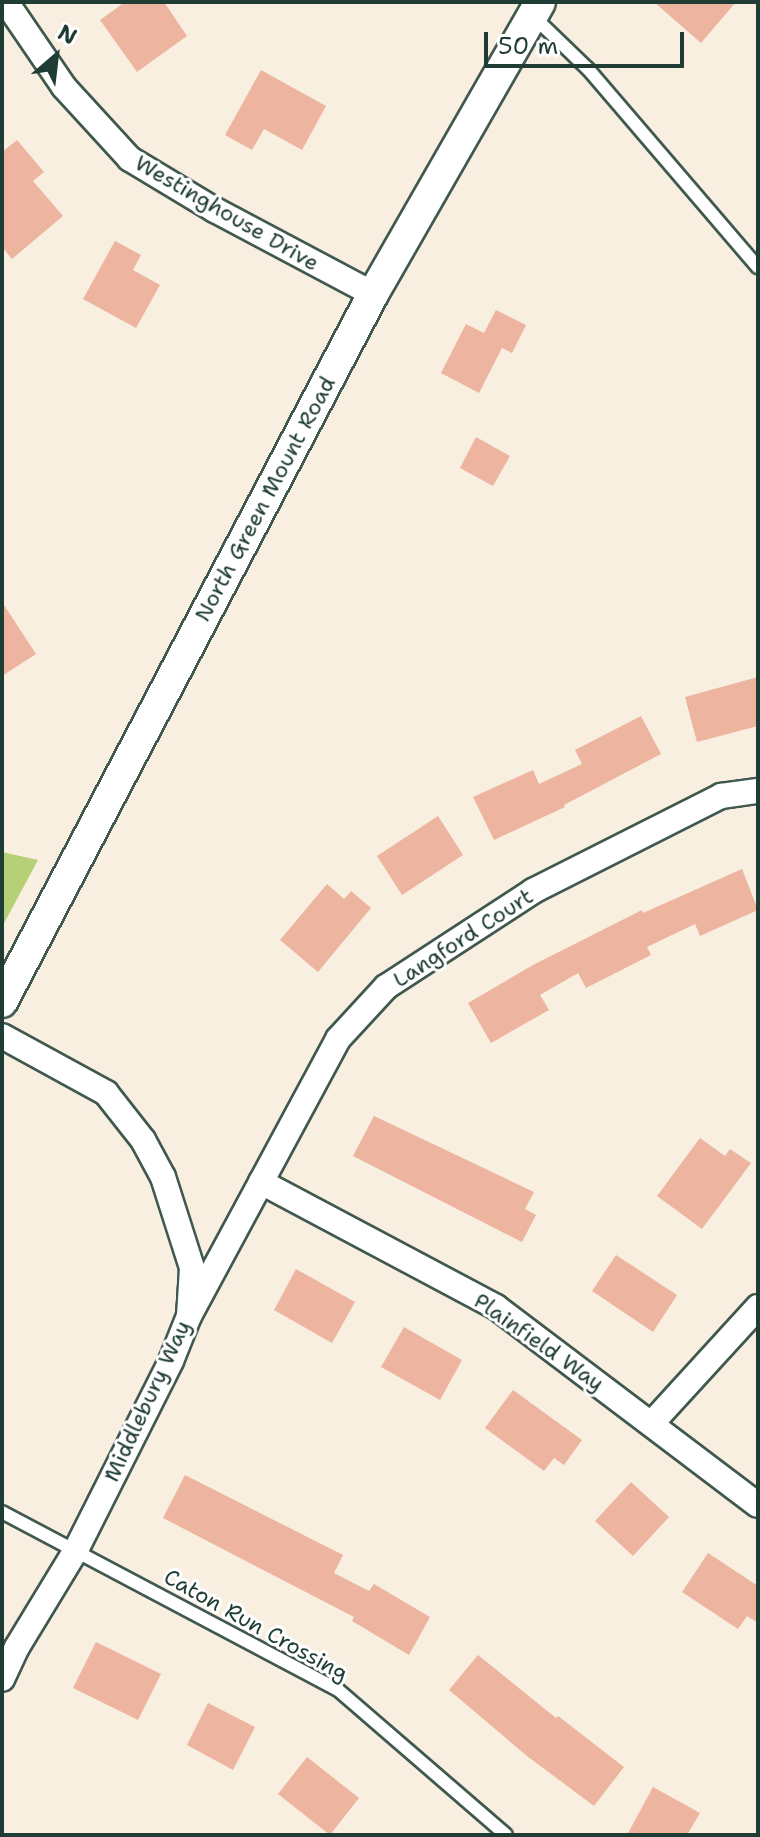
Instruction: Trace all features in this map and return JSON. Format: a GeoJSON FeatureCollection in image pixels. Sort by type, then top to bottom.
{"type":"FeatureCollection","features":[{"type":"Feature","properties":{"kind":"street","name":"Westinghouse Drive"},"geometry":{"type":"LineString","coordinates":[[6,2],[64,87],[130,159],[215,210],[373,294]]}},
{"type":"Feature","properties":{"kind":"street","name":"North Green Mount Road"},"geometry":{"type":"LineString","coordinates":[[2,1002],[373,294],[536,9]]}},
{"type":"Feature","properties":{"kind":"street","name":"Langford Court"},"geometry":{"type":"LineString","coordinates":[[189,1316],[338,1039],[386,987],[533,891],[721,796],[758,791]]}},
{"type":"Feature","properties":{"kind":"street","name":"Middlebury Way"},"geometry":{"type":"LineString","coordinates":[[2,1036],[106,1093],[143,1140],[163,1177],[192,1268],[189,1316],[171,1361],[76,1550],[17,1647],[2,1679]]}},
{"type":"Feature","properties":{"kind":"street","name":"Plainfield Way"},"geometry":{"type":"LineString","coordinates":[[261,1182],[496,1307],[758,1505]]}},
{"type":"Feature","properties":{"kind":"street"},"geometry":{"type":"LineString","coordinates":[[652,1423],[758,1307]]}},
{"type":"Feature","properties":{"kind":"lane"},"geometry":{"type":"LineString","coordinates":[[536,9],[758,267]]}},
{"type":"Feature","properties":{"kind":"lane","name":"Caton Run Crossing"},"geometry":{"type":"LineString","coordinates":[[2,1512],[337,1689],[506,1835]]}},
{"type":"Feature","properties":{"kind":"green space"},"geometry":{"type":"Polygon","coordinates":[[[2,852],[38,860],[2,927],[2,852]]]}},
{"type":"Feature","properties":{"kind":"building"},"geometry":{"type":"Polygon","coordinates":[[[125,2],[164,2],[187,36],[137,72],[100,20],[125,2]]]}},
{"type":"Feature","properties":{"kind":"building"},"geometry":{"type":"Polygon","coordinates":[[[654,2],[736,2],[701,43],[654,2]]]}},
{"type":"Feature","properties":{"kind":"building"},"geometry":{"type":"Polygon","coordinates":[[[261,70],[326,106],[302,150],[264,129],[252,150],[225,135],[261,70]]]}},
{"type":"Feature","properties":{"kind":"building"},"geometry":{"type":"Polygon","coordinates":[[[17,140],[44,172],[33,181],[63,216],[12,259],[2,247],[2,152],[17,140]]]}},
{"type":"Feature","properties":{"kind":"building"},"geometry":{"type":"Polygon","coordinates":[[[115,241],[141,255],[133,270],[160,285],[136,328],[83,299],[115,241]]]}},
{"type":"Feature","properties":{"kind":"building"},"geometry":{"type":"Polygon","coordinates":[[[496,310],[526,325],[512,353],[502,348],[479,393],[441,373],[466,324],[484,333],[496,310]]]}},
{"type":"Feature","properties":{"kind":"building"},"geometry":{"type":"Polygon","coordinates":[[[476,437],[510,456],[493,486],[460,468],[476,437]]]}},
{"type":"Feature","properties":{"kind":"building"},"geometry":{"type":"Polygon","coordinates":[[[2,602],[36,654],[2,676],[2,602]]]}},
{"type":"Feature","properties":{"kind":"building"},"geometry":{"type":"Polygon","coordinates":[[[758,677],[758,726],[697,742],[685,697],[758,677]]]}},
{"type":"Feature","properties":{"kind":"building"},"geometry":{"type":"Polygon","coordinates":[[[641,716],[661,754],[565,807],[494,840],[473,797],[533,770],[539,784],[582,764],[575,750],[641,716]]]}},
{"type":"Feature","properties":{"kind":"building"},"geometry":{"type":"Polygon","coordinates":[[[438,816],[463,855],[402,895],[377,856],[438,816]]]}},
{"type":"Feature","properties":{"kind":"building"},"geometry":{"type":"Polygon","coordinates":[[[742,869],[758,910],[700,936],[695,924],[647,947],[651,955],[586,988],[578,973],[540,995],[549,1010],[491,1043],[468,1003],[533,965],[642,910],[643,913],[742,869]]]}},
{"type":"Feature","properties":{"kind":"building"},"geometry":{"type":"Polygon","coordinates":[[[327,884],[344,899],[351,891],[371,908],[318,972],[280,940],[327,884]]]}},
{"type":"Feature","properties":{"kind":"building"},"geometry":{"type":"Polygon","coordinates":[[[374,1116],[534,1192],[525,1209],[536,1215],[522,1242],[353,1156],[374,1116]]]}},
{"type":"Feature","properties":{"kind":"building"},"geometry":{"type":"Polygon","coordinates":[[[700,1138],[725,1156],[730,1149],[751,1163],[702,1229],[657,1196],[700,1138]]]}},
{"type":"Feature","properties":{"kind":"building"},"geometry":{"type":"Polygon","coordinates":[[[616,1255],[677,1295],[653,1332],[592,1291],[616,1255]]]}},
{"type":"Feature","properties":{"kind":"building"},"geometry":{"type":"Polygon","coordinates":[[[296,1269],[355,1302],[332,1343],[274,1310],[296,1269]]]}},
{"type":"Feature","properties":{"kind":"building"},"geometry":{"type":"Polygon","coordinates":[[[404,1327],[462,1360],[440,1400],[381,1367],[404,1327]]]}},
{"type":"Feature","properties":{"kind":"building"},"geometry":{"type":"Polygon","coordinates":[[[513,1390],[582,1440],[564,1465],[554,1458],[544,1471],[485,1428],[513,1390]]]}},
{"type":"Feature","properties":{"kind":"building"},"geometry":{"type":"Polygon","coordinates":[[[185,1475],[343,1555],[334,1573],[369,1591],[374,1584],[430,1617],[409,1655],[352,1621],[354,1617],[163,1518],[185,1475]]]}},
{"type":"Feature","properties":{"kind":"building"},"geometry":{"type":"Polygon","coordinates":[[[631,1482],[669,1517],[633,1556],[595,1521],[631,1482]]]}},
{"type":"Feature","properties":{"kind":"building"},"geometry":{"type":"Polygon","coordinates":[[[708,1553],[758,1586],[758,1623],[747,1616],[738,1629],[682,1592],[708,1553]]]}},
{"type":"Feature","properties":{"kind":"building"},"geometry":{"type":"Polygon","coordinates":[[[96,1642],[161,1674],[138,1720],[73,1688],[96,1642]]]}},
{"type":"Feature","properties":{"kind":"building"},"geometry":{"type":"Polygon","coordinates":[[[478,1655],[556,1718],[558,1716],[624,1767],[594,1806],[527,1756],[449,1690],[478,1655]]]}},
{"type":"Feature","properties":{"kind":"building"},"geometry":{"type":"Polygon","coordinates":[[[208,1703],[255,1727],[233,1770],[187,1745],[208,1703]]]}},
{"type":"Feature","properties":{"kind":"building"},"geometry":{"type":"Polygon","coordinates":[[[307,1757],[359,1798],[330,1835],[278,1794],[307,1757]]]}},
{"type":"Feature","properties":{"kind":"building"},"geometry":{"type":"Polygon","coordinates":[[[653,1787],[700,1813],[687,1835],[627,1835],[653,1787]]]}}]}
